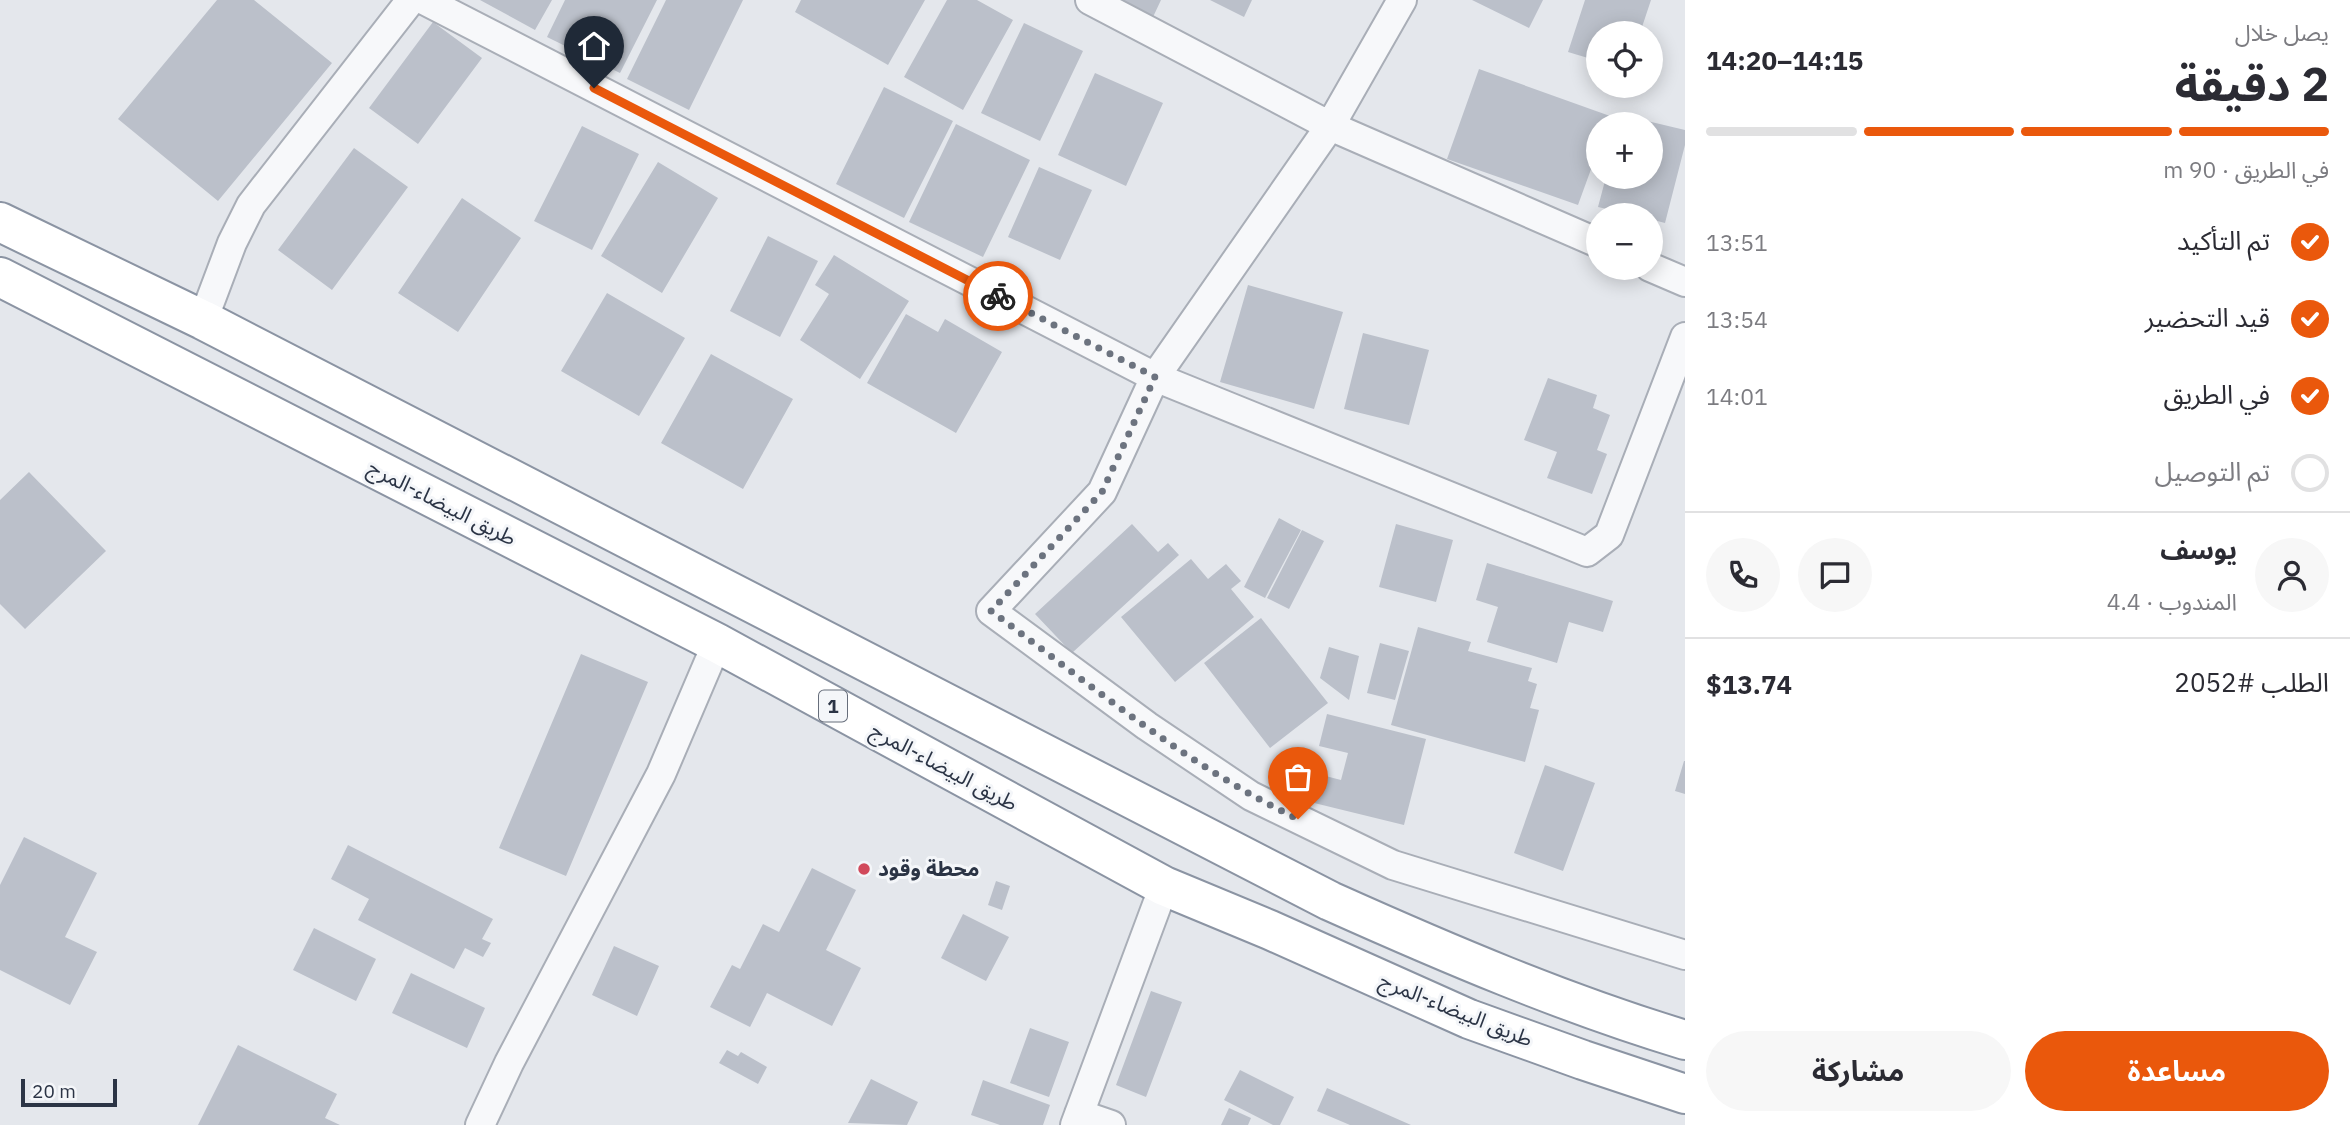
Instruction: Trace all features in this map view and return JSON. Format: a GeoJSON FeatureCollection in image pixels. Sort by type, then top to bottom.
{"type":"FeatureCollection","features":[{"type":"Feature","properties":{"kind":"highway"},"geometry":{"type":"LineString","coordinates":[[0,222],[203,320],[1330,901],[1439,950],[1551,995],[1685,1040]]}},
{"type":"Feature","properties":{"kind":"highway","name":"طريق البيضاء-المرج"},"geometry":{"type":"LineString","coordinates":[[0,277],[716,643],[1164,886],[1469,1018],[1685,1094]]}},
{"type":"Feature","properties":{"kind":"street"},"geometry":{"type":"LineString","coordinates":[[203,320],[232,243],[251,205],[411,0]]}},
{"type":"Feature","properties":{"kind":"street"},"geometry":{"type":"LineString","coordinates":[[424,0],[1155,377],[1587,552],[1609,535],[1685,337]]}},
{"type":"Feature","properties":{"kind":"street"},"geometry":{"type":"LineString","coordinates":[[1090,0],[1330,126],[1586,238]]}},
{"type":"Feature","properties":{"kind":"street"},"geometry":{"type":"LineString","coordinates":[[1402,0],[1330,126],[1155,377],[1102,492],[991,611],[1147,726],[1251,796],[1393,865],[1685,955]]}},
{"type":"Feature","properties":{"kind":"street"},"geometry":{"type":"LineString","coordinates":[[1663,273],[1685,282]]}},
{"type":"Feature","properties":{"kind":"street"},"geometry":{"type":"LineString","coordinates":[[480,1125],[509,1063],[661,774],[716,643]]}},
{"type":"Feature","properties":{"kind":"street"},"geometry":{"type":"LineString","coordinates":[[1111,1125],[1077,1120],[1164,886]]}},
{"type":"Feature","properties":{"kind":"building"},"geometry":{"type":"Polygon","coordinates":[[[217,0],[254,0],[332,63],[218,201],[118,119],[217,0]]]}},
{"type":"Feature","properties":{"kind":"building"},"geometry":{"type":"Polygon","coordinates":[[[480,0],[552,0],[535,30],[480,0]]]}},
{"type":"Feature","properties":{"kind":"building"},"geometry":{"type":"Polygon","coordinates":[[[565,0],[657,0],[620,73],[547,37],[565,0]]]}},
{"type":"Feature","properties":{"kind":"building"},"geometry":{"type":"Polygon","coordinates":[[[666,0],[743,0],[689,110],[627,79],[666,0]]]}},
{"type":"Feature","properties":{"kind":"building"},"geometry":{"type":"Polygon","coordinates":[[[801,0],[925,0],[888,65],[795,12],[801,0]]]}},
{"type":"Feature","properties":{"kind":"building"},"geometry":{"type":"Polygon","coordinates":[[[947,0],[977,0],[1013,20],[963,110],[904,77],[947,0]]]}},
{"type":"Feature","properties":{"kind":"building"},"geometry":{"type":"Polygon","coordinates":[[[1113,0],[1161,0],[1153,17],[1113,0]]]}},
{"type":"Feature","properties":{"kind":"building"},"geometry":{"type":"Polygon","coordinates":[[[1210,0],[1252,0],[1244,17],[1210,0]]]}},
{"type":"Feature","properties":{"kind":"building"},"geometry":{"type":"Polygon","coordinates":[[[1472,0],[1543,0],[1529,28],[1472,0]]]}},
{"type":"Feature","properties":{"kind":"building"},"geometry":{"type":"Polygon","coordinates":[[[1585,0],[1651,0],[1644,21],[1586,21],[1586,57],[1568,52],[1585,0]]]}},
{"type":"Feature","properties":{"kind":"building"},"geometry":{"type":"Polygon","coordinates":[[[433,22],[482,58],[418,144],[369,108],[433,22]]]}},
{"type":"Feature","properties":{"kind":"building"},"geometry":{"type":"Polygon","coordinates":[[[1024,23],[1083,51],[1040,141],[981,113],[1024,23]]]}},
{"type":"Feature","properties":{"kind":"building"},"geometry":{"type":"Polygon","coordinates":[[[1479,69],[1599,112],[1586,112],[1586,183],[1578,205],[1447,159],[1479,69]]]}},
{"type":"Feature","properties":{"kind":"building"},"geometry":{"type":"Polygon","coordinates":[[[1095,73],[1163,103],[1126,186],[1058,155],[1095,73]]]}},
{"type":"Feature","properties":{"kind":"building"},"geometry":{"type":"Polygon","coordinates":[[[884,87],[953,121],[904,218],[836,184],[884,87]]]}},
{"type":"Feature","properties":{"kind":"building"},"geometry":{"type":"Polygon","coordinates":[[[956,124],[1030,160],[983,257],[909,222],[956,124]]]}},
{"type":"Feature","properties":{"kind":"building"},"geometry":{"type":"Polygon","coordinates":[[[1663,125],[1685,130],[1685,145],[1665,223],[1663,203],[1599,203],[1603,189],[1663,189],[1663,125]]]}},
{"type":"Feature","properties":{"kind":"building"},"geometry":{"type":"Polygon","coordinates":[[[582,126],[639,154],[592,250],[534,221],[582,126]]]}},
{"type":"Feature","properties":{"kind":"building"},"geometry":{"type":"Polygon","coordinates":[[[354,148],[408,187],[332,290],[278,250],[354,148]]]}},
{"type":"Feature","properties":{"kind":"building"},"geometry":{"type":"Polygon","coordinates":[[[658,162],[718,198],[662,293],[601,256],[658,162]]]}},
{"type":"Feature","properties":{"kind":"building"},"geometry":{"type":"Polygon","coordinates":[[[1039,167],[1092,190],[1060,260],[1008,237],[1039,167]]]}},
{"type":"Feature","properties":{"kind":"building"},"geometry":{"type":"Polygon","coordinates":[[[462,198],[521,238],[458,332],[398,293],[462,198]]]}},
{"type":"Feature","properties":{"kind":"building"},"geometry":{"type":"Polygon","coordinates":[[[768,236],[818,261],[780,337],[730,311],[768,236]]]}},
{"type":"Feature","properties":{"kind":"building"},"geometry":{"type":"Polygon","coordinates":[[[834,255],[909,301],[860,379],[800,340],[829,294],[815,285],[834,255]]]}},
{"type":"Feature","properties":{"kind":"building"},"geometry":{"type":"Polygon","coordinates":[[[1248,285],[1343,312],[1314,409],[1220,382],[1248,285]]]}},
{"type":"Feature","properties":{"kind":"building"},"geometry":{"type":"Polygon","coordinates":[[[607,293],[685,338],[639,416],[561,371],[607,293]]]}},
{"type":"Feature","properties":{"kind":"building"},"geometry":{"type":"Polygon","coordinates":[[[906,314],[938,332],[945,319],[1002,352],[956,433],[867,383],[906,314]]]}},
{"type":"Feature","properties":{"kind":"building"},"geometry":{"type":"Polygon","coordinates":[[[1363,333],[1429,350],[1409,425],[1344,409],[1363,333]]]}},
{"type":"Feature","properties":{"kind":"building"},"geometry":{"type":"Polygon","coordinates":[[[711,354],[793,399],[743,489],[661,443],[711,354]]]}},
{"type":"Feature","properties":{"kind":"building"},"geometry":{"type":"Polygon","coordinates":[[[1548,378],[1597,395],[1593,408],[1610,415],[1597,450],[1607,454],[1592,494],[1547,478],[1557,452],[1524,440],[1548,378]]]}},
{"type":"Feature","properties":{"kind":"building"},"geometry":{"type":"Polygon","coordinates":[[[29,472],[106,551],[25,629],[0,604],[0,500],[29,472]]]}},
{"type":"Feature","properties":{"kind":"building"},"geometry":{"type":"Polygon","coordinates":[[[1279,518],[1301,530],[1265,598],[1244,587],[1279,518]]]}},
{"type":"Feature","properties":{"kind":"building"},"geometry":{"type":"Polygon","coordinates":[[[1132,524],[1158,552],[1168,543],[1179,555],[1072,653],[1035,614],[1132,524]]]}},
{"type":"Feature","properties":{"kind":"building"},"geometry":{"type":"Polygon","coordinates":[[[1396,524],[1453,540],[1436,602],[1379,587],[1396,524]]]}},
{"type":"Feature","properties":{"kind":"building"},"geometry":{"type":"Polygon","coordinates":[[[1302,530],[1324,541],[1289,609],[1267,598],[1302,530]]]}},
{"type":"Feature","properties":{"kind":"building"},"geometry":{"type":"Polygon","coordinates":[[[1191,559],[1208,579],[1226,564],[1241,581],[1231,589],[1254,617],[1175,682],[1121,617],[1191,559]]]}},
{"type":"Feature","properties":{"kind":"building"},"geometry":{"type":"Polygon","coordinates":[[[1487,563],[1613,601],[1603,632],[1569,622],[1557,663],[1487,642],[1498,607],[1476,600],[1487,563]]]}},
{"type":"Feature","properties":{"kind":"building"},"geometry":{"type":"Polygon","coordinates":[[[1261,618],[1328,703],[1270,748],[1204,663],[1261,618]]]}},
{"type":"Feature","properties":{"kind":"building"},"geometry":{"type":"Polygon","coordinates":[[[1418,627],[1471,642],[1468,651],[1532,668],[1528,681],[1537,684],[1530,708],[1539,710],[1525,762],[1391,725],[1418,627]]]}},
{"type":"Feature","properties":{"kind":"building"},"geometry":{"type":"Polygon","coordinates":[[[1380,643],[1409,651],[1395,700],[1367,693],[1380,643]]]}},
{"type":"Feature","properties":{"kind":"building"},"geometry":{"type":"Polygon","coordinates":[[[1329,647],[1359,656],[1349,700],[1320,678],[1329,647]]]}},
{"type":"Feature","properties":{"kind":"building"},"geometry":{"type":"Polygon","coordinates":[[[581,654],[648,682],[566,876],[499,848],[581,654]]]}},
{"type":"Feature","properties":{"kind":"building"},"geometry":{"type":"Polygon","coordinates":[[[1327,714],[1426,739],[1404,825],[1306,801],[1314,773],[1341,780],[1348,753],[1319,746],[1327,714]]]}},
{"type":"Feature","properties":{"kind":"building"},"geometry":{"type":"Polygon","coordinates":[[[1685,761],[1685,794],[1675,791],[1685,761]]]}},
{"type":"Feature","properties":{"kind":"building"},"geometry":{"type":"Polygon","coordinates":[[[1545,765],[1595,783],[1563,871],[1514,853],[1545,765]]]}},
{"type":"Feature","properties":{"kind":"building"},"geometry":{"type":"Polygon","coordinates":[[[24,837],[97,873],[65,937],[97,952],[70,1005],[0,970],[0,885],[24,837]]]}},
{"type":"Feature","properties":{"kind":"building"},"geometry":{"type":"Polygon","coordinates":[[[348,845],[493,919],[482,939],[491,943],[483,957],[465,948],[454,969],[358,920],[369,899],[331,879],[348,845]]]}},
{"type":"Feature","properties":{"kind":"building"},"geometry":{"type":"Polygon","coordinates":[[[812,868],[856,890],[826,950],[861,968],[832,1026],[767,993],[750,1027],[710,1007],[732,965],[740,969],[763,924],[779,932],[812,868]]]}},
{"type":"Feature","properties":{"kind":"building"},"geometry":{"type":"Polygon","coordinates":[[[996,881],[1010,886],[1002,910],[988,905],[996,881]]]}},
{"type":"Feature","properties":{"kind":"building"},"geometry":{"type":"Polygon","coordinates":[[[963,914],[1009,937],[986,981],[941,958],[963,914]]]}},
{"type":"Feature","properties":{"kind":"building"},"geometry":{"type":"Polygon","coordinates":[[[314,928],[376,959],[356,1001],[293,970],[314,928]]]}},
{"type":"Feature","properties":{"kind":"building"},"geometry":{"type":"Polygon","coordinates":[[[614,946],[659,966],[637,1016],[592,995],[614,946]]]}},
{"type":"Feature","properties":{"kind":"building"},"geometry":{"type":"Polygon","coordinates":[[[411,973],[485,1008],[467,1048],[392,1013],[411,973]]]}},
{"type":"Feature","properties":{"kind":"building"},"geometry":{"type":"Polygon","coordinates":[[[1151,991],[1182,1002],[1146,1097],[1116,1085],[1151,991]]]}},
{"type":"Feature","properties":{"kind":"building"},"geometry":{"type":"Polygon","coordinates":[[[1030,1028],[1069,1042],[1049,1097],[1010,1083],[1030,1028]]]}},
{"type":"Feature","properties":{"kind":"building"},"geometry":{"type":"Polygon","coordinates":[[[238,1045],[337,1094],[325,1118],[340,1125],[198,1125],[238,1045]]]}},
{"type":"Feature","properties":{"kind":"building"},"geometry":{"type":"Polygon","coordinates":[[[727,1050],[738,1056],[741,1052],[767,1067],[758,1084],[719,1063],[727,1050]]]}},
{"type":"Feature","properties":{"kind":"building"},"geometry":{"type":"Polygon","coordinates":[[[1240,1070],[1294,1097],[1280,1125],[1273,1125],[1224,1100],[1240,1070]]]}},
{"type":"Feature","properties":{"kind":"building"},"geometry":{"type":"Polygon","coordinates":[[[871,1079],[918,1102],[907,1125],[848,1123],[871,1079]]]}},
{"type":"Feature","properties":{"kind":"building"},"geometry":{"type":"Polygon","coordinates":[[[983,1080],[1050,1105],[1043,1125],[1000,1125],[971,1115],[983,1080]]]}},
{"type":"Feature","properties":{"kind":"building"},"geometry":{"type":"Polygon","coordinates":[[[1327,1088],[1411,1125],[1350,1125],[1317,1111],[1327,1088]]]}},
{"type":"Feature","properties":{"kind":"building"},"geometry":{"type":"Polygon","coordinates":[[[1229,1108],[1251,1118],[1248,1125],[1221,1125],[1229,1108]]]}},
{"type":"Feature","properties":{"kind":"way so far"},"geometry":{"type":"LineString","coordinates":[[998,296],[1155,377],[1102,492],[991,611],[1147,726],[1251,796],[1298,819]]}},
{"type":"Feature","properties":{"kind":"place","name":"محطة وقود"},"geometry":{"type":"Point","coordinates":[864,869]}},
{"type":"Feature","properties":{"kind":"route"},"geometry":{"type":"LineString","coordinates":[[594,88],[998,296]]}}]}
